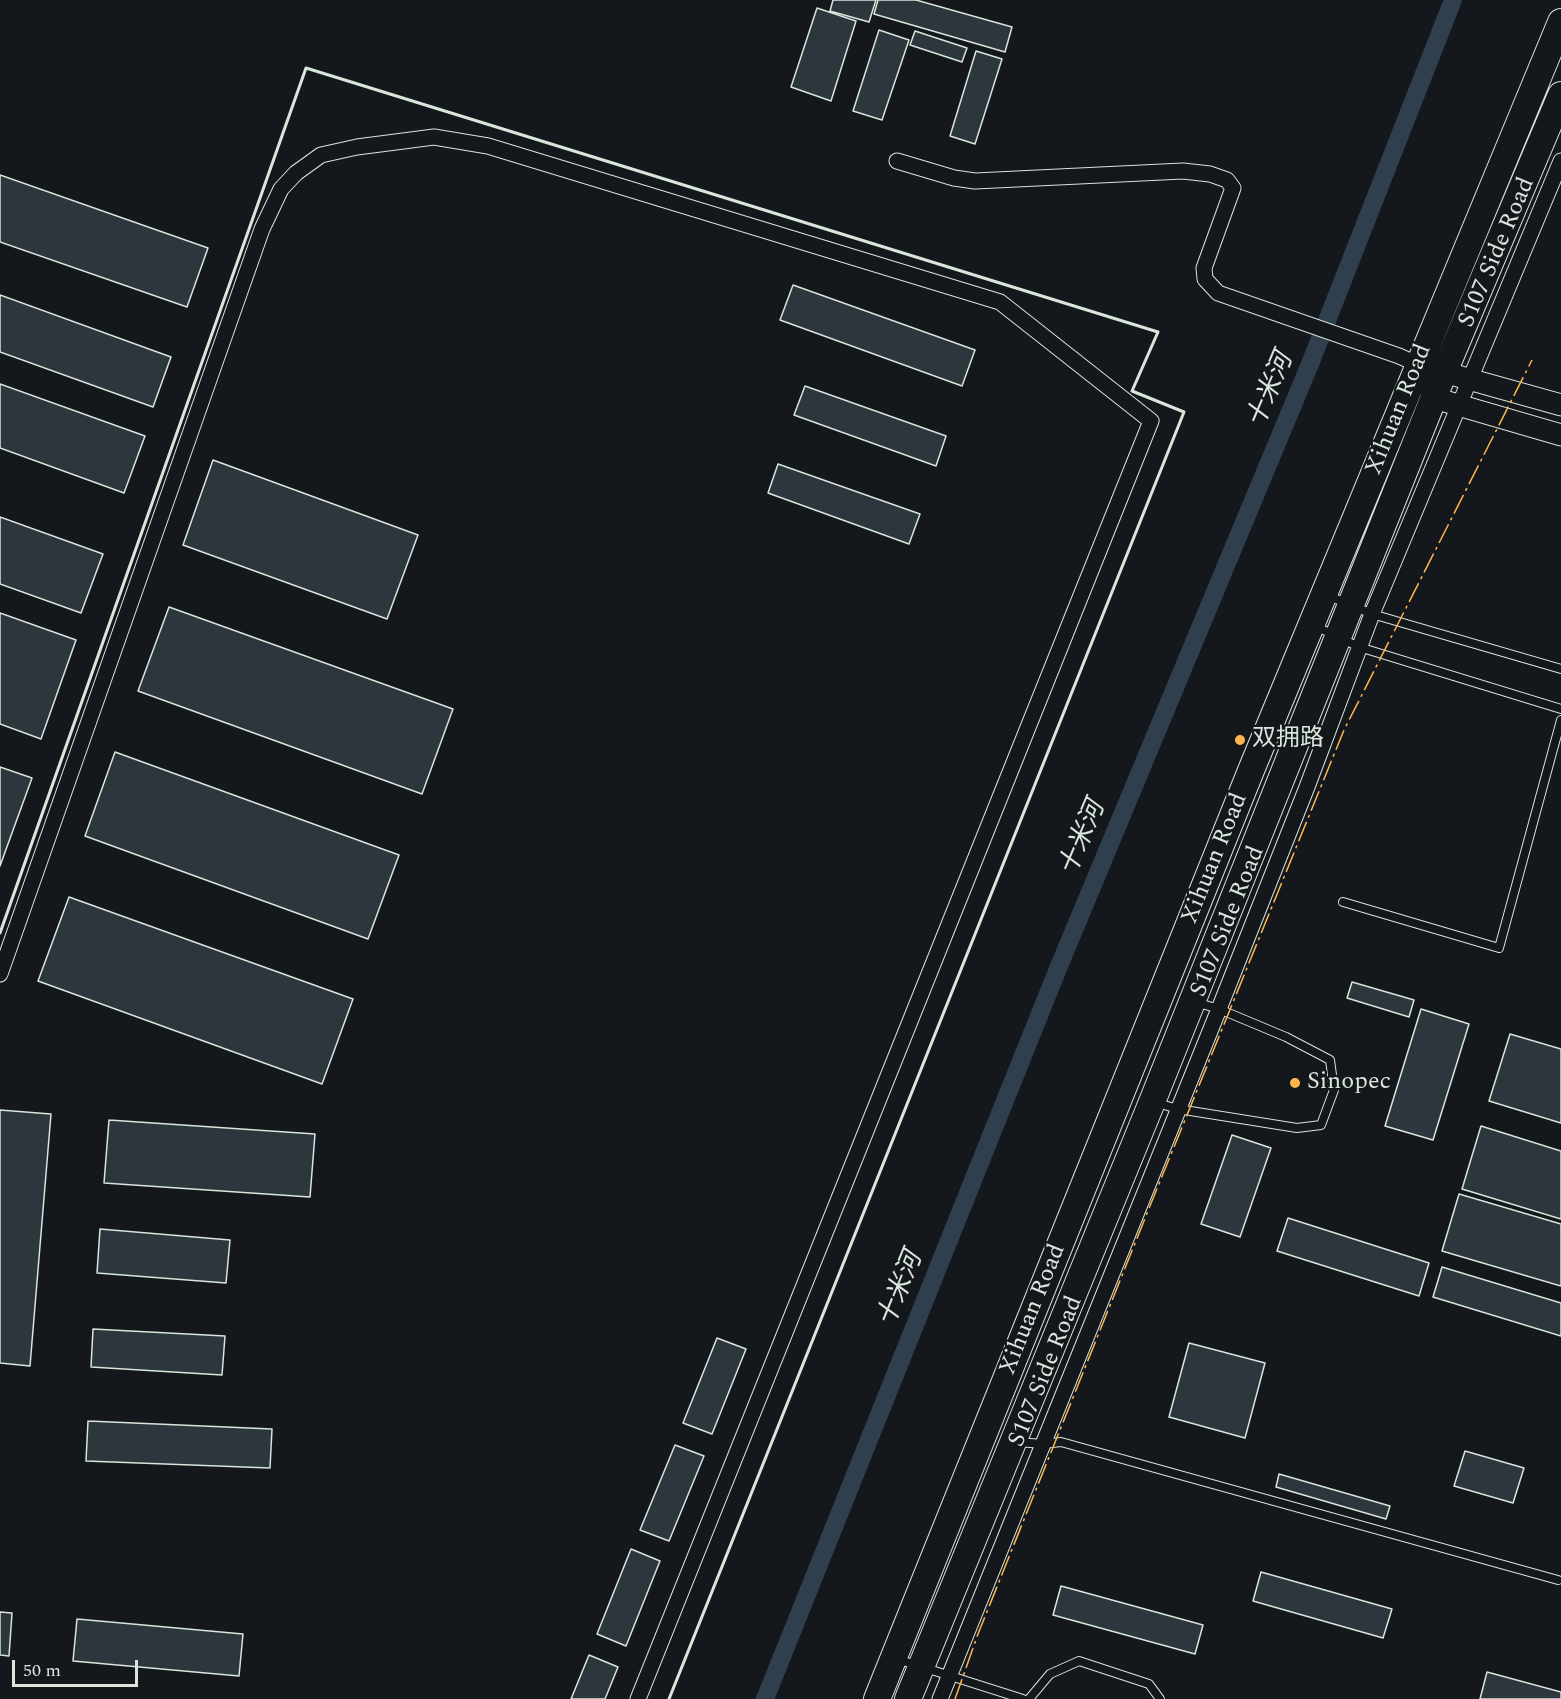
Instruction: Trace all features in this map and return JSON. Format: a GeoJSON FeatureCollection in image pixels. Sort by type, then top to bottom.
{"type":"FeatureCollection","features":[{"type":"Feature","properties":{"kind":"highway","name":"Xihuan Road"},"geometry":{"type":"LineString","coordinates":[[877,1699],[1311,624],[1561,22]]}},
{"type":"Feature","properties":{"kind":"highway","name":"Xihuan Road"},"geometry":{"type":"LineString","coordinates":[[908,1699],[1192,1001],[1349,642],[1446,402],[1444,372],[1561,95]]}},
{"type":"Feature","properties":{"kind":"main road"},"geometry":{"type":"LineString","coordinates":[[1419,365],[1561,405]]}},
{"type":"Feature","properties":{"kind":"main road"},"geometry":{"type":"LineString","coordinates":[[1419,365],[1446,402],[1561,435]]}},
{"type":"Feature","properties":{"kind":"street"},"geometry":{"type":"LineString","coordinates":[[0,974],[262,229],[281,189],[297,173],[321,155],[357,147],[434,137],[488,146],[1000,302],[1150,421],[638,1699]]}},
{"type":"Feature","properties":{"kind":"street"},"geometry":{"type":"LineString","coordinates":[[897,161],[954,178],[975,181],[1183,171],[1210,174],[1227,180],[1233,188],[1204,268],[1206,279],[1218,293],[1419,365]]}},
{"type":"Feature","properties":{"kind":"street","name":"S107 Side Road"},"geometry":{"type":"LineString","coordinates":[[1446,402],[1469,379],[1561,161]]}},
{"type":"Feature","properties":{"kind":"street","name":"S107 Side Road"},"geometry":{"type":"LineString","coordinates":[[940,1699],[1307,787],[1349,642]]}},
{"type":"Feature","properties":{"kind":"lane"},"geometry":{"type":"LineString","coordinates":[[1324,594],[1362,609],[1561,669]]}},
{"type":"Feature","properties":{"kind":"lane"},"geometry":{"type":"LineString","coordinates":[[1311,624],[1349,642],[1561,709]]}},
{"type":"Feature","properties":{"kind":"lane"},"geometry":{"type":"LineString","coordinates":[[1343,902],[1499,948],[1561,720]]}},
{"type":"Feature","properties":{"kind":"lane"},"geometry":{"type":"LineString","coordinates":[[1152,1102],[1297,1128],[1321,1125],[1334,1090],[1330,1060],[1286,1036],[1219,1009],[1192,1001]]}},
{"type":"Feature","properties":{"kind":"lane"},"geometry":{"type":"LineString","coordinates":[[1012,1442],[1043,1444],[1061,1442],[1558,1580]]}},
{"type":"Feature","properties":{"kind":"lane"},"geometry":{"type":"LineString","coordinates":[[893,1658],[1023,1699]]}},
{"type":"Feature","properties":{"kind":"lane"},"geometry":{"type":"LineString","coordinates":[[1029,1699],[1050,1674],[1079,1661],[1149,1684],[1160,1699]]}},
{"type":"Feature","properties":{"kind":"building"},"geometry":{"type":"Polygon","coordinates":[[[833,0],[876,0],[869,22],[830,11],[833,0]]]}},
{"type":"Feature","properties":{"kind":"building"},"geometry":{"type":"Polygon","coordinates":[[[878,0],[916,0],[1012,27],[1005,52],[874,14],[878,0]]]}},
{"type":"Feature","properties":{"kind":"building"},"geometry":{"type":"Polygon","coordinates":[[[817,8],[856,21],[831,101],[791,87],[817,8]]]}},
{"type":"Feature","properties":{"kind":"building"},"geometry":{"type":"Polygon","coordinates":[[[879,30],[909,40],[882,120],[853,111],[879,30]]]}},
{"type":"Feature","properties":{"kind":"building"},"geometry":{"type":"Polygon","coordinates":[[[915,31],[967,48],[962,62],[910,45],[915,31]]]}},
{"type":"Feature","properties":{"kind":"building"},"geometry":{"type":"Polygon","coordinates":[[[976,51],[1002,59],[975,144],[950,136],[976,51]]]}},
{"type":"Feature","properties":{"kind":"building"},"geometry":{"type":"Polygon","coordinates":[[[0,175],[208,248],[187,307],[0,242],[0,175]]]}},
{"type":"Feature","properties":{"kind":"building"},"geometry":{"type":"Polygon","coordinates":[[[793,285],[975,350],[962,386],[780,320],[793,285]]]}},
{"type":"Feature","properties":{"kind":"building"},"geometry":{"type":"Polygon","coordinates":[[[0,295],[171,357],[153,407],[0,352],[0,295]]]}},
{"type":"Feature","properties":{"kind":"building"},"geometry":{"type":"Polygon","coordinates":[[[0,384],[145,436],[124,493],[0,448],[0,384]]]}},
{"type":"Feature","properties":{"kind":"building"},"geometry":{"type":"Polygon","coordinates":[[[805,386],[946,436],[936,466],[794,415],[805,386]]]}},
{"type":"Feature","properties":{"kind":"building"},"geometry":{"type":"Polygon","coordinates":[[[213,460],[418,535],[387,619],[183,545],[213,460]]]}},
{"type":"Feature","properties":{"kind":"building"},"geometry":{"type":"Polygon","coordinates":[[[778,464],[920,514],[909,544],[768,493],[778,464]]]}},
{"type":"Feature","properties":{"kind":"building"},"geometry":{"type":"Polygon","coordinates":[[[0,517],[103,554],[81,613],[0,584],[0,517]]]}},
{"type":"Feature","properties":{"kind":"building"},"geometry":{"type":"Polygon","coordinates":[[[169,607],[453,709],[422,794],[138,691],[169,607]]]}},
{"type":"Feature","properties":{"kind":"building"},"geometry":{"type":"Polygon","coordinates":[[[0,613],[76,640],[41,739],[0,724],[0,613]]]}},
{"type":"Feature","properties":{"kind":"building"},"geometry":{"type":"Polygon","coordinates":[[[115,752],[399,855],[368,939],[85,836],[115,752]]]}},
{"type":"Feature","properties":{"kind":"building"},"geometry":{"type":"Polygon","coordinates":[[[0,767],[32,778],[0,866],[0,767]]]}},
{"type":"Feature","properties":{"kind":"building"},"geometry":{"type":"Polygon","coordinates":[[[69,897],[353,999],[322,1084],[38,981],[69,897]]]}},
{"type":"Feature","properties":{"kind":"building"},"geometry":{"type":"Polygon","coordinates":[[[1352,982],[1414,1000],[1409,1017],[1347,998],[1352,982]]]}},
{"type":"Feature","properties":{"kind":"building"},"geometry":{"type":"Polygon","coordinates":[[[1421,1009],[1469,1024],[1433,1140],[1385,1126],[1421,1009]]]}},
{"type":"Feature","properties":{"kind":"building"},"geometry":{"type":"Polygon","coordinates":[[[1510,1034],[1561,1049],[1561,1123],[1489,1101],[1510,1034]]]}},
{"type":"Feature","properties":{"kind":"building"},"geometry":{"type":"Polygon","coordinates":[[[0,1110],[51,1114],[30,1366],[0,1363],[0,1110]]]}},
{"type":"Feature","properties":{"kind":"building"},"geometry":{"type":"Polygon","coordinates":[[[109,1120],[315,1134],[310,1197],[104,1183],[109,1120]]]}},
{"type":"Feature","properties":{"kind":"building"},"geometry":{"type":"Polygon","coordinates":[[[1481,1126],[1561,1151],[1561,1219],[1462,1189],[1481,1126]]]}},
{"type":"Feature","properties":{"kind":"building"},"geometry":{"type":"Polygon","coordinates":[[[1232,1135],[1271,1148],[1240,1237],[1201,1224],[1232,1135]]]}},
{"type":"Feature","properties":{"kind":"building"},"geometry":{"type":"Polygon","coordinates":[[[1459,1194],[1561,1224],[1561,1286],[1442,1251],[1459,1194]]]}},
{"type":"Feature","properties":{"kind":"building"},"geometry":{"type":"Polygon","coordinates":[[[1288,1218],[1429,1263],[1419,1296],[1277,1251],[1288,1218]]]}},
{"type":"Feature","properties":{"kind":"building"},"geometry":{"type":"Polygon","coordinates":[[[100,1229],[230,1240],[226,1283],[97,1273],[100,1229]]]}},
{"type":"Feature","properties":{"kind":"building"},"geometry":{"type":"Polygon","coordinates":[[[1442,1267],[1561,1303],[1561,1336],[1433,1297],[1442,1267]]]}},
{"type":"Feature","properties":{"kind":"building"},"geometry":{"type":"Polygon","coordinates":[[[93,1329],[225,1336],[222,1375],[91,1367],[93,1329]]]}},
{"type":"Feature","properties":{"kind":"building"},"geometry":{"type":"Polygon","coordinates":[[[717,1338],[746,1349],[712,1434],[683,1423],[717,1338]]]}},
{"type":"Feature","properties":{"kind":"building"},"geometry":{"type":"Polygon","coordinates":[[[1189,1343],[1265,1363],[1245,1438],[1169,1417],[1189,1343]]]}},
{"type":"Feature","properties":{"kind":"building"},"geometry":{"type":"Polygon","coordinates":[[[88,1421],[272,1429],[270,1468],[86,1461],[88,1421]]]}},
{"type":"Feature","properties":{"kind":"building"},"geometry":{"type":"Polygon","coordinates":[[[675,1445],[704,1456],[669,1541],[640,1530],[675,1445]]]}},
{"type":"Feature","properties":{"kind":"building"},"geometry":{"type":"Polygon","coordinates":[[[1465,1451],[1524,1468],[1513,1503],[1454,1486],[1465,1451]]]}},
{"type":"Feature","properties":{"kind":"building"},"geometry":{"type":"Polygon","coordinates":[[[1279,1474],[1390,1506],[1386,1519],[1276,1487],[1279,1474]]]}},
{"type":"Feature","properties":{"kind":"building"},"geometry":{"type":"Polygon","coordinates":[[[631,1549],[660,1561],[626,1646],[597,1634],[631,1549]]]}},
{"type":"Feature","properties":{"kind":"building"},"geometry":{"type":"Polygon","coordinates":[[[1261,1572],[1392,1609],[1383,1638],[1253,1601],[1261,1572]]]}},
{"type":"Feature","properties":{"kind":"building"},"geometry":{"type":"Polygon","coordinates":[[[1061,1586],[1203,1625],[1195,1654],[1053,1615],[1061,1586]]]}},
{"type":"Feature","properties":{"kind":"building"},"geometry":{"type":"Polygon","coordinates":[[[0,1612],[12,1613],[9,1656],[0,1655],[0,1612]]]}},
{"type":"Feature","properties":{"kind":"building"},"geometry":{"type":"Polygon","coordinates":[[[77,1619],[243,1634],[239,1676],[73,1661],[77,1619]]]}},
{"type":"Feature","properties":{"kind":"building"},"geometry":{"type":"Polygon","coordinates":[[[589,1655],[618,1667],[605,1699],[571,1699],[589,1655]]]}},
{"type":"Feature","properties":{"kind":"building"},"geometry":{"type":"Polygon","coordinates":[[[1487,1672],[1561,1692],[1561,1699],[1480,1699],[1487,1672]]]}},
{"type":"Feature","properties":{"kind":"waterway","name":"十米河"},"geometry":{"type":"LineString","coordinates":[[765,1699],[1057,971],[1310,364],[1453,0]]}},
{"type":"Feature","properties":{"kind":"wall"},"geometry":{"type":"LineString","coordinates":[[0,933],[306,68],[1158,332],[1132,391],[1184,412],[669,1699]]}},
{"type":"Feature","properties":{"kind":"power"},"geometry":{"type":"LineString","coordinates":[[955,1699],[978,1634],[1344,730],[1532,360]]}},
{"type":"Feature","properties":{"kind":"place","name":"双拥路"},"geometry":{"type":"Point","coordinates":[1240,740]}},
{"type":"Feature","properties":{"kind":"place","name":"Sinopec"},"geometry":{"type":"Point","coordinates":[1295,1083]}}]}
